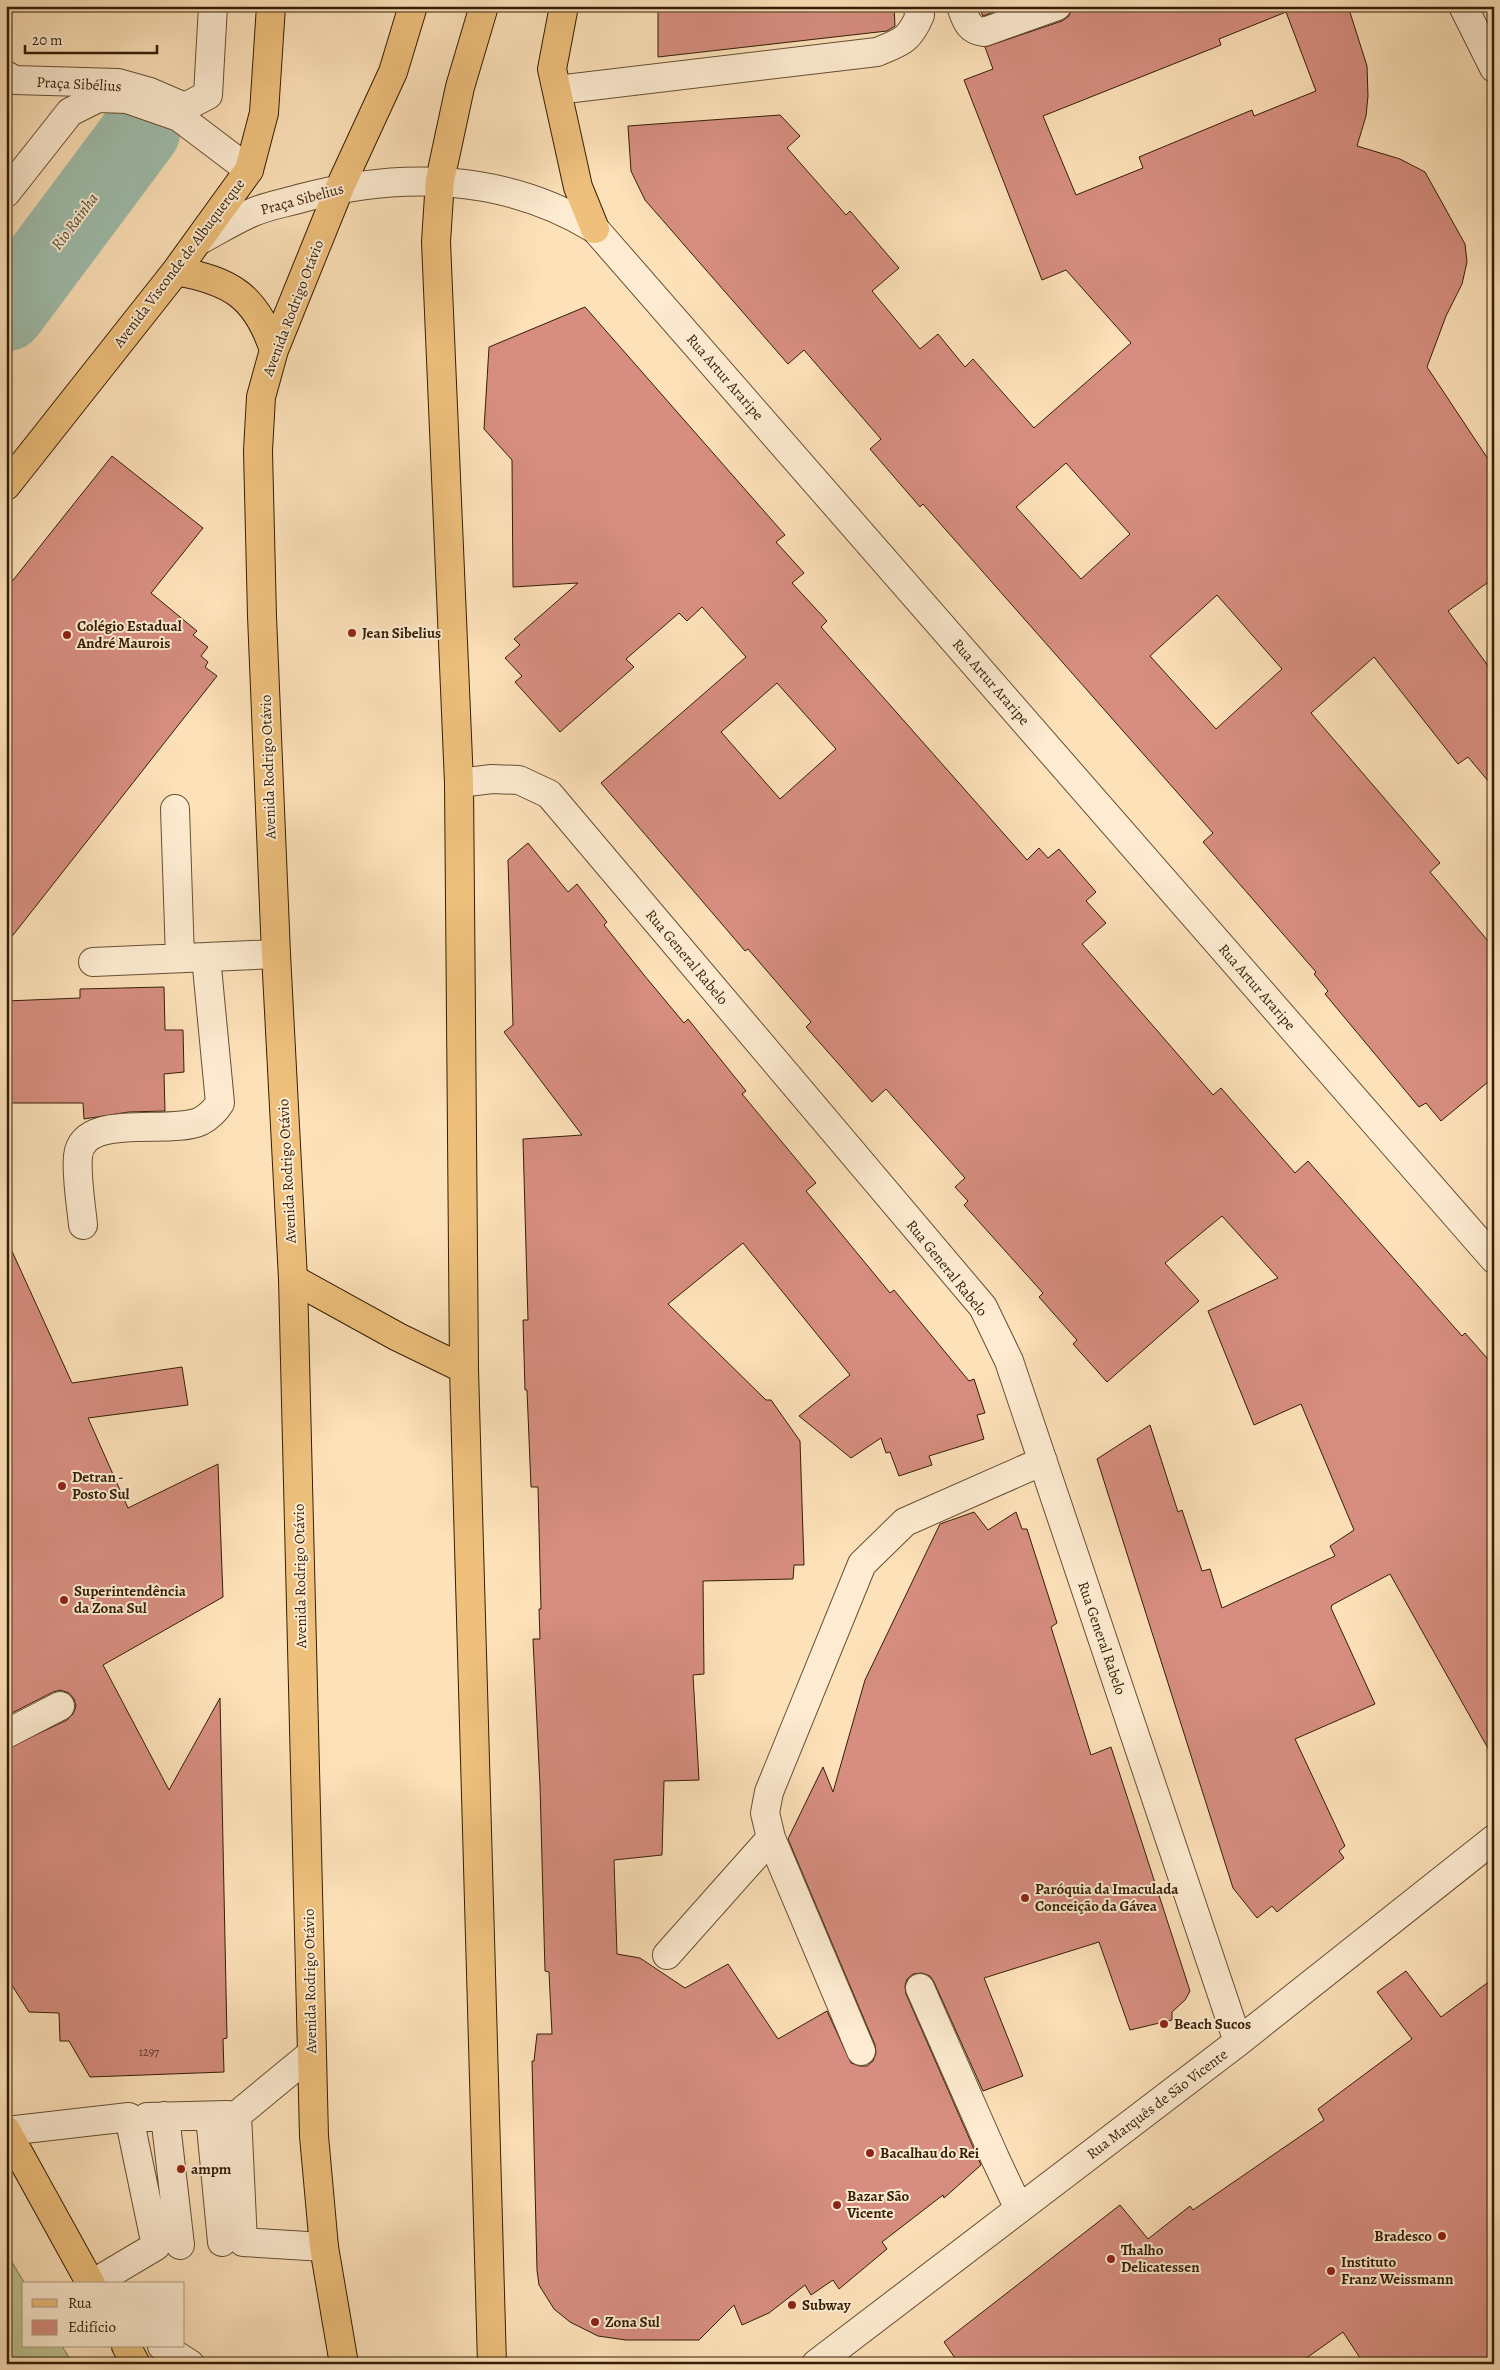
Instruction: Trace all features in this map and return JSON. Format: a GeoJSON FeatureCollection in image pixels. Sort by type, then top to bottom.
{"type":"FeatureCollection","features":[{"type":"Feature","properties":{"kind":"main road","name":"Avenida Visconde de Albuquerque"},"geometry":{"type":"LineString","coordinates":[[6,486],[200,240],[249,170],[264,113],[272,6]]}},
{"type":"Feature","properties":{"kind":"main road","name":"Avenida Rodrigo Otávio"},"geometry":{"type":"LineString","coordinates":[[344,2364],[324,2247],[314,2136],[293,1279],[276,954],[262,616],[258,451],[261,397],[274,350],[340,187],[393,72],[413,6]]}},
{"type":"Feature","properties":{"kind":"main road"},"geometry":{"type":"LineString","coordinates":[[484,6],[460,87],[440,180],[436,242],[459,783],[464,1369],[492,2364]]}},
{"type":"Feature","properties":{"kind":"main road"},"geometry":{"type":"LineString","coordinates":[[564,6],[552,69],[578,187],[595,229]]}},
{"type":"Feature","properties":{"kind":"main road"},"geometry":{"type":"LineString","coordinates":[[176,271],[209,276],[234,290],[250,302],[266,327],[274,350]]}},
{"type":"Feature","properties":{"kind":"main road"},"geometry":{"type":"LineString","coordinates":[[293,1279],[398,1336],[464,1369]]}},
{"type":"Feature","properties":{"kind":"main road"},"geometry":{"type":"LineString","coordinates":[[7,2131],[73,2252],[94,2282]]}},
{"type":"Feature","properties":{"kind":"main road"},"geometry":{"type":"LineString","coordinates":[[127,2348],[136,2364]]}},
{"type":"Feature","properties":{"kind":"street","name":"Praça Sibélius"},"geometry":{"type":"LineString","coordinates":[[6,75],[14,80],[118,83],[150,92],[185,107],[208,96],[213,6]]}},
{"type":"Feature","properties":{"kind":"street"},"geometry":{"type":"LineString","coordinates":[[557,90],[876,52],[901,42],[912,32],[920,15],[917,6]]}},
{"type":"Feature","properties":{"kind":"street"},"geometry":{"type":"LineString","coordinates":[[961,6],[968,25],[974,31],[984,32],[1057,6]]}},
{"type":"Feature","properties":{"kind":"street"},"geometry":{"type":"LineString","coordinates":[[1463,6],[1494,68]]}},
{"type":"Feature","properties":{"kind":"street"},"geometry":{"type":"LineString","coordinates":[[6,193],[70,112],[98,98],[127,99],[179,117],[249,170]]}},
{"type":"Feature","properties":{"kind":"street","name":"Praça Sibelius"},"geometry":{"type":"LineString","coordinates":[[200,240],[252,213],[340,187],[440,180]]}},
{"type":"Feature","properties":{"kind":"street","name":"Rua Artur Araripe"},"geometry":{"type":"LineString","coordinates":[[440,180],[503,190],[572,215],[595,229],[1494,1259]]}},
{"type":"Feature","properties":{"kind":"street","name":"Rua General Rabelo"},"geometry":{"type":"LineString","coordinates":[[459,783],[492,779],[519,780],[549,794],[983,1307],[1009,1361],[1238,2042]]}},
{"type":"Feature","properties":{"kind":"street"},"geometry":{"type":"LineString","coordinates":[[83,1225],[78,1156],[82,1142],[89,1135],[103,1130],[185,1126],[200,1122],[212,1114],[220,1103],[193,958],[175,809]]}},
{"type":"Feature","properties":{"kind":"street"},"geometry":{"type":"LineString","coordinates":[[93,962],[276,954]]}},
{"type":"Feature","properties":{"kind":"street"},"geometry":{"type":"LineString","coordinates":[[861,2051],[771,1838],[766,1813],[769,1792],[862,1564],[905,1522],[1043,1462]]}},
{"type":"Feature","properties":{"kind":"street"},"geometry":{"type":"LineString","coordinates":[[6,1734],[60,1706]]}},
{"type":"Feature","properties":{"kind":"street"},"geometry":{"type":"LineString","coordinates":[[667,1955],[771,1838]]}},
{"type":"Feature","properties":{"kind":"street","name":"Rua Marquês de São Vicente"},"geometry":{"type":"LineString","coordinates":[[816,2364],[1238,2042],[1494,1839]]}},
{"type":"Feature","properties":{"kind":"street"},"geometry":{"type":"LineString","coordinates":[[920,1988],[1019,2209]]}},
{"type":"Feature","properties":{"kind":"street"},"geometry":{"type":"LineString","coordinates":[[7,2131],[129,2117],[237,2115],[311,2054]]}},
{"type":"Feature","properties":{"kind":"street"},"geometry":{"type":"LineString","coordinates":[[232,2242],[237,2115]]}},
{"type":"Feature","properties":{"kind":"street"},"geometry":{"type":"LineString","coordinates":[[165,2116],[168,2246]]}},
{"type":"Feature","properties":{"kind":"street"},"geometry":{"type":"LineString","coordinates":[[210,2116],[232,2242]]}},
{"type":"Feature","properties":{"kind":"street"},"geometry":{"type":"LineString","coordinates":[[129,2117],[168,2246]]}},
{"type":"Feature","properties":{"kind":"street"},"geometry":{"type":"LineString","coordinates":[[97,2282],[168,2246],[232,2242],[324,2247]]}},
{"type":"Feature","properties":{"kind":"street"},"geometry":{"type":"LineString","coordinates":[[165,2348],[190,2364]]}},
{"type":"Feature","properties":{"kind":"green space"},"geometry":{"type":"Polygon","coordinates":[[[6,2252],[24,2282],[22,2282],[22,2348],[63,2348],[73,2364],[6,2364],[6,2252]]]}},
{"type":"Feature","properties":{"kind":"building"},"geometry":{"type":"Polygon","coordinates":[[[658,6],[894,6],[895,26],[887,31],[658,57],[658,6]]]}},
{"type":"Feature","properties":{"kind":"building"},"geometry":{"type":"Polygon","coordinates":[[[978,6],[1010,6],[983,16],[978,6]]]}},
{"type":"Feature","properties":{"kind":"building"},"geometry":{"type":"Polygon","coordinates":[[[1072,6],[1348,6],[1367,66],[1368,96],[1366,116],[1357,146],[1400,159],[1425,172],[1465,244],[1467,262],[1462,284],[1446,316],[1427,367],[1494,468],[1494,578],[1448,611],[1494,674],[1494,788],[1468,757],[1458,764],[1374,657],[1311,713],[1440,863],[1430,872],[1494,948],[1494,1077],[1441,1121],[1426,1103],[1419,1107],[1325,994],[1328,991],[1314,974],[1316,972],[1203,842],[1213,833],[923,504],[920,507],[870,449],[881,439],[804,350],[788,364],[645,200],[631,171],[628,126],[780,115],[800,136],[787,148],[846,215],[850,211],[899,268],[872,291],[920,349],[938,334],[965,367],[973,359],[1034,428],[1131,343],[1066,270],[1042,280],[964,80],[993,69],[985,47],[1062,21],[1069,16],[1072,6]],[[1286,12],[1219,39],[1221,45],[1043,116],[1076,195],[1143,168],[1139,157],[1252,110],[1254,116],[1316,91],[1286,12]],[[1066,463],[1016,507],[1081,579],[1130,534],[1066,463]],[[1217,595],[1150,656],[1216,729],[1282,669],[1217,595]]]}},
{"type":"Feature","properties":{"kind":"building"},"geometry":{"type":"Polygon","coordinates":[[[585,307],[785,535],[776,542],[804,573],[792,583],[827,621],[821,627],[1027,860],[1039,848],[1048,858],[1059,849],[1096,892],[1086,901],[1106,923],[1082,944],[1213,1095],[1221,1088],[1295,1173],[1308,1161],[1462,1336],[1465,1333],[1494,1366],[1494,1759],[1390,1574],[1332,1605],[1331,1608],[1375,1704],[1295,1739],[1345,1846],[1339,1851],[1344,1858],[1277,1912],[1272,1906],[1257,1918],[1233,1888],[1097,1459],[1150,1425],[1178,1512],[1182,1510],[1202,1571],[1210,1569],[1222,1608],[1335,1556],[1330,1546],[1354,1530],[1301,1404],[1254,1425],[1208,1311],[1278,1278],[1222,1216],[1165,1263],[1199,1301],[1107,1382],[1073,1344],[1077,1340],[1039,1297],[1043,1293],[964,1205],[968,1201],[955,1187],[965,1178],[886,1089],[872,1102],[806,1027],[811,1022],[748,949],[745,951],[601,783],[746,657],[702,607],[687,621],[679,613],[626,659],[634,667],[560,732],[515,682],[522,676],[505,658],[520,645],[514,639],[578,583],[513,587],[512,460],[484,429],[489,347],[585,307]],[[777,683],[721,732],[780,799],[836,749],[777,683]]]}},
{"type":"Feature","properties":{"kind":"building","name":"Colégio Estadual André Maurois"},"geometry":{"type":"Polygon","coordinates":[[[112,456],[203,528],[151,593],[197,631],[193,635],[208,647],[201,656],[208,662],[205,667],[217,676],[6,944],[6,589],[112,456]]]}},
{"type":"Feature","properties":{"kind":"building"},"geometry":{"type":"Polygon","coordinates":[[[528,843],[568,892],[577,884],[607,922],[604,925],[644,975],[684,1023],[688,1019],[746,1091],[742,1094],[816,1183],[806,1191],[890,1293],[894,1290],[969,1381],[974,1379],[985,1413],[977,1415],[984,1439],[929,1456],[932,1465],[899,1476],[890,1452],[886,1453],[881,1438],[851,1458],[799,1416],[850,1375],[743,1243],[668,1304],[766,1400],[771,1400],[800,1441],[804,1565],[794,1565],[793,1579],[703,1581],[704,1674],[693,1675],[699,1780],[664,1781],[662,1855],[614,1860],[617,1954],[640,1958],[685,1988],[728,1964],[778,2039],[827,2011],[851,2063],[867,2066],[873,2061],[876,2053],[875,2045],[788,1839],[823,1767],[833,1792],[865,1680],[940,1524],[974,1512],[988,1530],[1016,1512],[1022,1529],[1027,1529],[1057,1623],[1051,1627],[1091,1755],[1111,1747],[1190,1991],[1185,2000],[1172,2012],[1172,2020],[1130,2030],[1099,1942],[984,1978],[1023,2076],[983,2091],[934,1982],[930,1976],[922,1973],[913,1974],[907,1979],[905,1986],[906,1994],[981,2165],[944,2198],[943,2195],[882,2242],[887,2249],[839,2289],[833,2280],[811,2295],[805,2285],[769,2313],[742,2325],[734,2305],[699,2340],[626,2340],[598,2336],[570,2322],[554,2309],[539,2285],[537,2270],[532,2061],[534,2061],[537,2034],[552,2034],[549,1972],[545,1971],[540,1786],[533,1639],[540,1639],[539,1609],[541,1609],[538,1487],[531,1487],[527,1390],[525,1390],[523,1320],[528,1320],[523,1139],[582,1135],[504,1032],[513,1025],[508,860],[528,843]]]}},
{"type":"Feature","properties":{"kind":"building"},"geometry":{"type":"Polygon","coordinates":[[[164,987],[165,1030],[183,1030],[184,1072],[164,1074],[165,1111],[129,1112],[84,1119],[83,1103],[6,1103],[6,1001],[80,998],[80,989],[164,987]]]}},
{"type":"Feature","properties":{"kind":"building"},"geometry":{"type":"Polygon","coordinates":[[[6,1238],[72,1383],[182,1367],[188,1405],[88,1418],[128,1508],[218,1464],[223,1597],[103,1665],[169,1790],[220,1698],[227,2038],[223,2039],[224,2072],[90,2077],[69,2041],[60,2041],[59,2013],[29,2012],[6,1976],[6,1749],[67,1720],[73,1714],[76,1706],[74,1699],[69,1693],[60,1690],[6,1716],[6,1238]]]}},
{"type":"Feature","properties":{"kind":"building"},"geometry":{"type":"Polygon","coordinates":[[[1406,1971],[1441,2017],[1494,1978],[1494,2364],[1364,2364],[1343,2332],[1298,2364],[959,2364],[944,2342],[1120,2205],[1148,2239],[1190,2206],[1193,2210],[1324,2120],[1318,2109],[1412,2039],[1377,1992],[1406,1971]]]}},
{"type":"Feature","properties":{"kind":"waterway","name":"Rio Rainha"},"geometry":{"type":"LineString","coordinates":[[6,312],[141,131]]}},
{"type":"Feature","properties":{"kind":"place","name":"Jean Sibelius"},"geometry":{"type":"Point","coordinates":[352,633]}},
{"type":"Feature","properties":{"kind":"place","name":"Colégio Estadual André Maurois"},"geometry":{"type":"Point","coordinates":[67,635]}},
{"type":"Feature","properties":{"kind":"place","name":"Detran - Posto Sul"},"geometry":{"type":"Point","coordinates":[62,1486]}},
{"type":"Feature","properties":{"kind":"place","name":"Superintendência da Zona Sul"},"geometry":{"type":"Point","coordinates":[64,1600]}},
{"type":"Feature","properties":{"kind":"place","name":"Paróquia da Imaculada Conceição da Gávea"},"geometry":{"type":"Point","coordinates":[1025,1898]}},
{"type":"Feature","properties":{"kind":"place","name":"Beach Sucos"},"geometry":{"type":"Point","coordinates":[1164,2024]}},
{"type":"Feature","properties":{"kind":"place","name":"Bacalhau do Rei"},"geometry":{"type":"Point","coordinates":[870,2153]}},
{"type":"Feature","properties":{"kind":"place","name":"ampm"},"geometry":{"type":"Point","coordinates":[181,2169]}},
{"type":"Feature","properties":{"kind":"place","name":"Bazar São Vicente"},"geometry":{"type":"Point","coordinates":[837,2205]}},
{"type":"Feature","properties":{"kind":"place","name":"Bradesco"},"geometry":{"type":"Point","coordinates":[1442,2236]}},
{"type":"Feature","properties":{"kind":"place","name":"Thalho Delicatessen"},"geometry":{"type":"Point","coordinates":[1111,2259]}},
{"type":"Feature","properties":{"kind":"place","name":"Instituto Franz Weissmann"},"geometry":{"type":"Point","coordinates":[1331,2271]}},
{"type":"Feature","properties":{"kind":"place","name":"Subway"},"geometry":{"type":"Point","coordinates":[792,2305]}},
{"type":"Feature","properties":{"kind":"place","name":"Zona Sul"},"geometry":{"type":"Point","coordinates":[595,2322]}}]}
